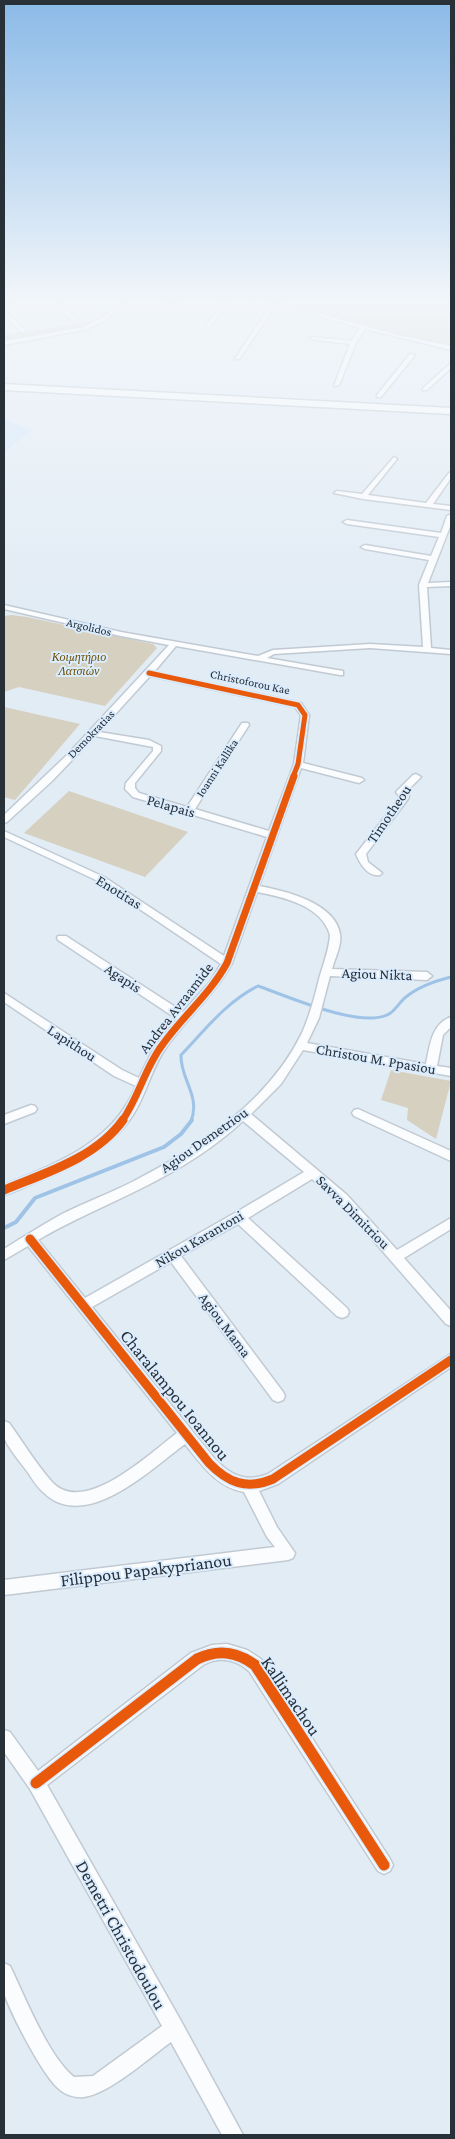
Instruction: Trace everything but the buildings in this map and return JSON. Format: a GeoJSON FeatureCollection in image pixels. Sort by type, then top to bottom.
{"type":"FeatureCollection","features":[{"type":"Feature","properties":{"kind":"main road"},"geometry":{"type":"LineString","coordinates":[[317,404],[451,411]]}},
{"type":"Feature","properties":{"kind":"street"},"geometry":{"type":"LineString","coordinates":[[363,497],[394,459]]}},
{"type":"Feature","properties":{"kind":"street"},"geometry":{"type":"LineString","coordinates":[[428,506],[451,474]]}},
{"type":"Feature","properties":{"kind":"street"},"geometry":{"type":"LineString","coordinates":[[337,493],[451,508]]}},
{"type":"Feature","properties":{"kind":"street"},"geometry":{"type":"LineString","coordinates":[[427,650],[423,585],[451,516]]}},
{"type":"Feature","properties":{"kind":"street"},"geometry":{"type":"LineString","coordinates":[[347,522],[444,535]]}},
{"type":"Feature","properties":{"kind":"street"},"geometry":{"type":"LineString","coordinates":[[365,547],[434,559]]}},
{"type":"Feature","properties":{"kind":"street"},"geometry":{"type":"LineString","coordinates":[[423,585],[451,584]]}},
{"type":"Feature","properties":{"kind":"street","name":"Argolidos"},"geometry":{"type":"LineString","coordinates":[[4,608],[174,644],[340,673]]}},
{"type":"Feature","properties":{"kind":"street","name":"Demokratias"},"geometry":{"type":"LineString","coordinates":[[4,820],[35,794],[174,644]]}},
{"type":"Feature","properties":{"kind":"street"},"geometry":{"type":"LineString","coordinates":[[260,658],[273,652],[362,646],[451,652]]}},
{"type":"Feature","properties":{"kind":"street","name":"Christoforou Kae"},"geometry":{"type":"LineString","coordinates":[[149,673],[298,705],[305,715],[298,764],[271,835]]}},
{"type":"Feature","properties":{"kind":"street","name":"Ioanni Kallika"},"geometry":{"type":"LineString","coordinates":[[189,811],[245,725]]}},
{"type":"Feature","properties":{"kind":"street","name":"Pelapais"},"geometry":{"type":"LineString","coordinates":[[92,734],[157,746],[157,751],[132,780],[130,789],[140,797],[271,835]]}},
{"type":"Feature","properties":{"kind":"street"},"geometry":{"type":"LineString","coordinates":[[298,764],[359,780]]}},
{"type":"Feature","properties":{"kind":"street","name":"Timotheou"},"geometry":{"type":"LineString","coordinates":[[378,873],[364,863],[361,854],[403,799],[401,792],[416,777]]}},
{"type":"Feature","properties":{"kind":"street","name":"Enotitas"},"geometry":{"type":"LineString","coordinates":[[4,834],[101,880],[227,963]]}},
{"type":"Feature","properties":{"kind":"street","name":"Andrea Avraamide"},"geometry":{"type":"LineString","coordinates":[[5,1188],[79,1158],[97,1147],[127,1114],[157,1052],[216,981],[227,963],[255,888],[271,835]]}},
{"type":"Feature","properties":{"kind":"street","name":"Agiou Demetriou"},"geometry":{"type":"LineString","coordinates":[[4,1255],[74,1214],[142,1182],[213,1138],[244,1115],[275,1081],[300,1046],[314,1017],[327,972],[335,937],[331,922],[321,913],[300,901],[255,888]]}},
{"type":"Feature","properties":{"kind":"street","name":"Agapis"},"geometry":{"type":"LineString","coordinates":[[62,938],[184,1018]]}},
{"type":"Feature","properties":{"kind":"street","name":"Agiou Nikta"},"geometry":{"type":"LineString","coordinates":[[327,972],[426,976]]}},
{"type":"Feature","properties":{"kind":"street","name":"Lapithou"},"geometry":{"type":"LineString","coordinates":[[4,997],[118,1073],[142,1084]]}},
{"type":"Feature","properties":{"kind":"street"},"geometry":{"type":"LineString","coordinates":[[431,1068],[438,1034],[451,1021]]}},
{"type":"Feature","properties":{"kind":"street","name":"Christou M. Ppasiou"},"geometry":{"type":"LineString","coordinates":[[300,1046],[451,1072]]}},
{"type":"Feature","properties":{"kind":"street"},"geometry":{"type":"LineString","coordinates":[[4,1120],[31,1109]]}},
{"type":"Feature","properties":{"kind":"street"},"geometry":{"type":"LineString","coordinates":[[358,1113],[451,1156]]}},
{"type":"Feature","properties":{"kind":"street","name":"Savva Dimitriou"},"geometry":{"type":"LineString","coordinates":[[244,1115],[343,1198],[397,1256],[451,1320]]}},
{"type":"Feature","properties":{"kind":"street","name":"Nikou Karantoni"},"geometry":{"type":"LineString","coordinates":[[85,1305],[239,1217],[312,1172]]}},
{"type":"Feature","properties":{"kind":"street"},"geometry":{"type":"LineString","coordinates":[[239,1217],[342,1312]]}},
{"type":"Feature","properties":{"kind":"street"},"geometry":{"type":"LineString","coordinates":[[397,1256],[451,1223]]}},
{"type":"Feature","properties":{"kind":"street","name":"Charalampou Ioannou"},"geometry":{"type":"LineString","coordinates":[[30,1239],[220,1475],[234,1483],[248,1486]]}},
{"type":"Feature","properties":{"kind":"street","name":"Agiou Mama"},"geometry":{"type":"LineString","coordinates":[[172,1254],[278,1396]]}},
{"type":"Feature","properties":{"kind":"street"},"geometry":{"type":"LineString","coordinates":[[248,1486],[256,1486],[273,1479],[451,1360]]}},
{"type":"Feature","properties":{"kind":"street"},"geometry":{"type":"LineString","coordinates":[[4,1427],[47,1487],[56,1494],[74,1499],[84,1499],[103,1493],[186,1435]]}},
{"type":"Feature","properties":{"kind":"street","name":"Filippou Papakyprianou"},"geometry":{"type":"LineString","coordinates":[[4,1588],[288,1552],[272,1532],[248,1486]]}},
{"type":"Feature","properties":{"kind":"street","name":"Kallimachou"},"geometry":{"type":"LineString","coordinates":[[36,1783],[197,1659],[213,1652],[237,1654],[255,1665],[384,1865]]}},
{"type":"Feature","properties":{"kind":"street","name":"Demetri Christodoulou"},"geometry":{"type":"LineString","coordinates":[[4,1738],[36,1783],[233,2135]]}},
{"type":"Feature","properties":{"kind":"street"},"geometry":{"type":"LineString","coordinates":[[4,1972],[54,2069],[66,2083],[74,2087],[90,2087],[99,2083],[174,2028]]}},
{"type":"Feature","properties":{"kind":"shaded area"},"geometry":{"type":"Polygon","coordinates":[[[4,419],[32,430],[4,452],[4,419]]]}},
{"type":"Feature","properties":{"kind":"green space","name":"Κοιμητήριο Λατσιών"},"geometry":{"type":"Polygon","coordinates":[[[12,615],[153,644],[157,648],[105,706],[19,687],[4,692],[4,616],[12,615]]]}},
{"type":"Feature","properties":{"kind":"green space"},"geometry":{"type":"Polygon","coordinates":[[[4,707],[80,724],[15,800],[4,797],[4,707]]]}},
{"type":"Feature","properties":{"kind":"green space"},"geometry":{"type":"Polygon","coordinates":[[[69,791],[188,832],[145,877],[24,833],[69,791]]]}},
{"type":"Feature","properties":{"kind":"green space"},"geometry":{"type":"Polygon","coordinates":[[[391,1070],[451,1081],[436,1139],[407,1120],[408,1108],[381,1100],[391,1070]]]}},
{"type":"Feature","properties":{"kind":"waterway"},"geometry":{"type":"LineString","coordinates":[[191,1121],[194,1104],[181,1055],[226,1008],[258,986],[322,1009],[341,1014],[374,1018],[390,1014],[404,999],[416,990],[433,982],[451,977]]}},
{"type":"Feature","properties":{"kind":"waterway"},"geometry":{"type":"LineString","coordinates":[[4,1228],[16,1222],[35,1198],[164,1147],[181,1134],[192,1120]]}},
{"type":"Feature","properties":{"kind":"cycle path"},"geometry":{"type":"LineString","coordinates":[[4,1190],[58,1168],[92,1149],[120,1124],[132,1107],[163,1043],[214,984],[227,963],[298,764],[305,715],[298,705],[149,673]]}},
{"type":"Feature","properties":{"kind":"cycle path"},"geometry":{"type":"LineString","coordinates":[[30,1239],[209,1463],[223,1476],[238,1484],[255,1485],[273,1479],[451,1360]]}},
{"type":"Feature","properties":{"kind":"cycle path"},"geometry":{"type":"LineString","coordinates":[[36,1783],[197,1659],[212,1653],[234,1653],[255,1665],[384,1865]]}}]}
